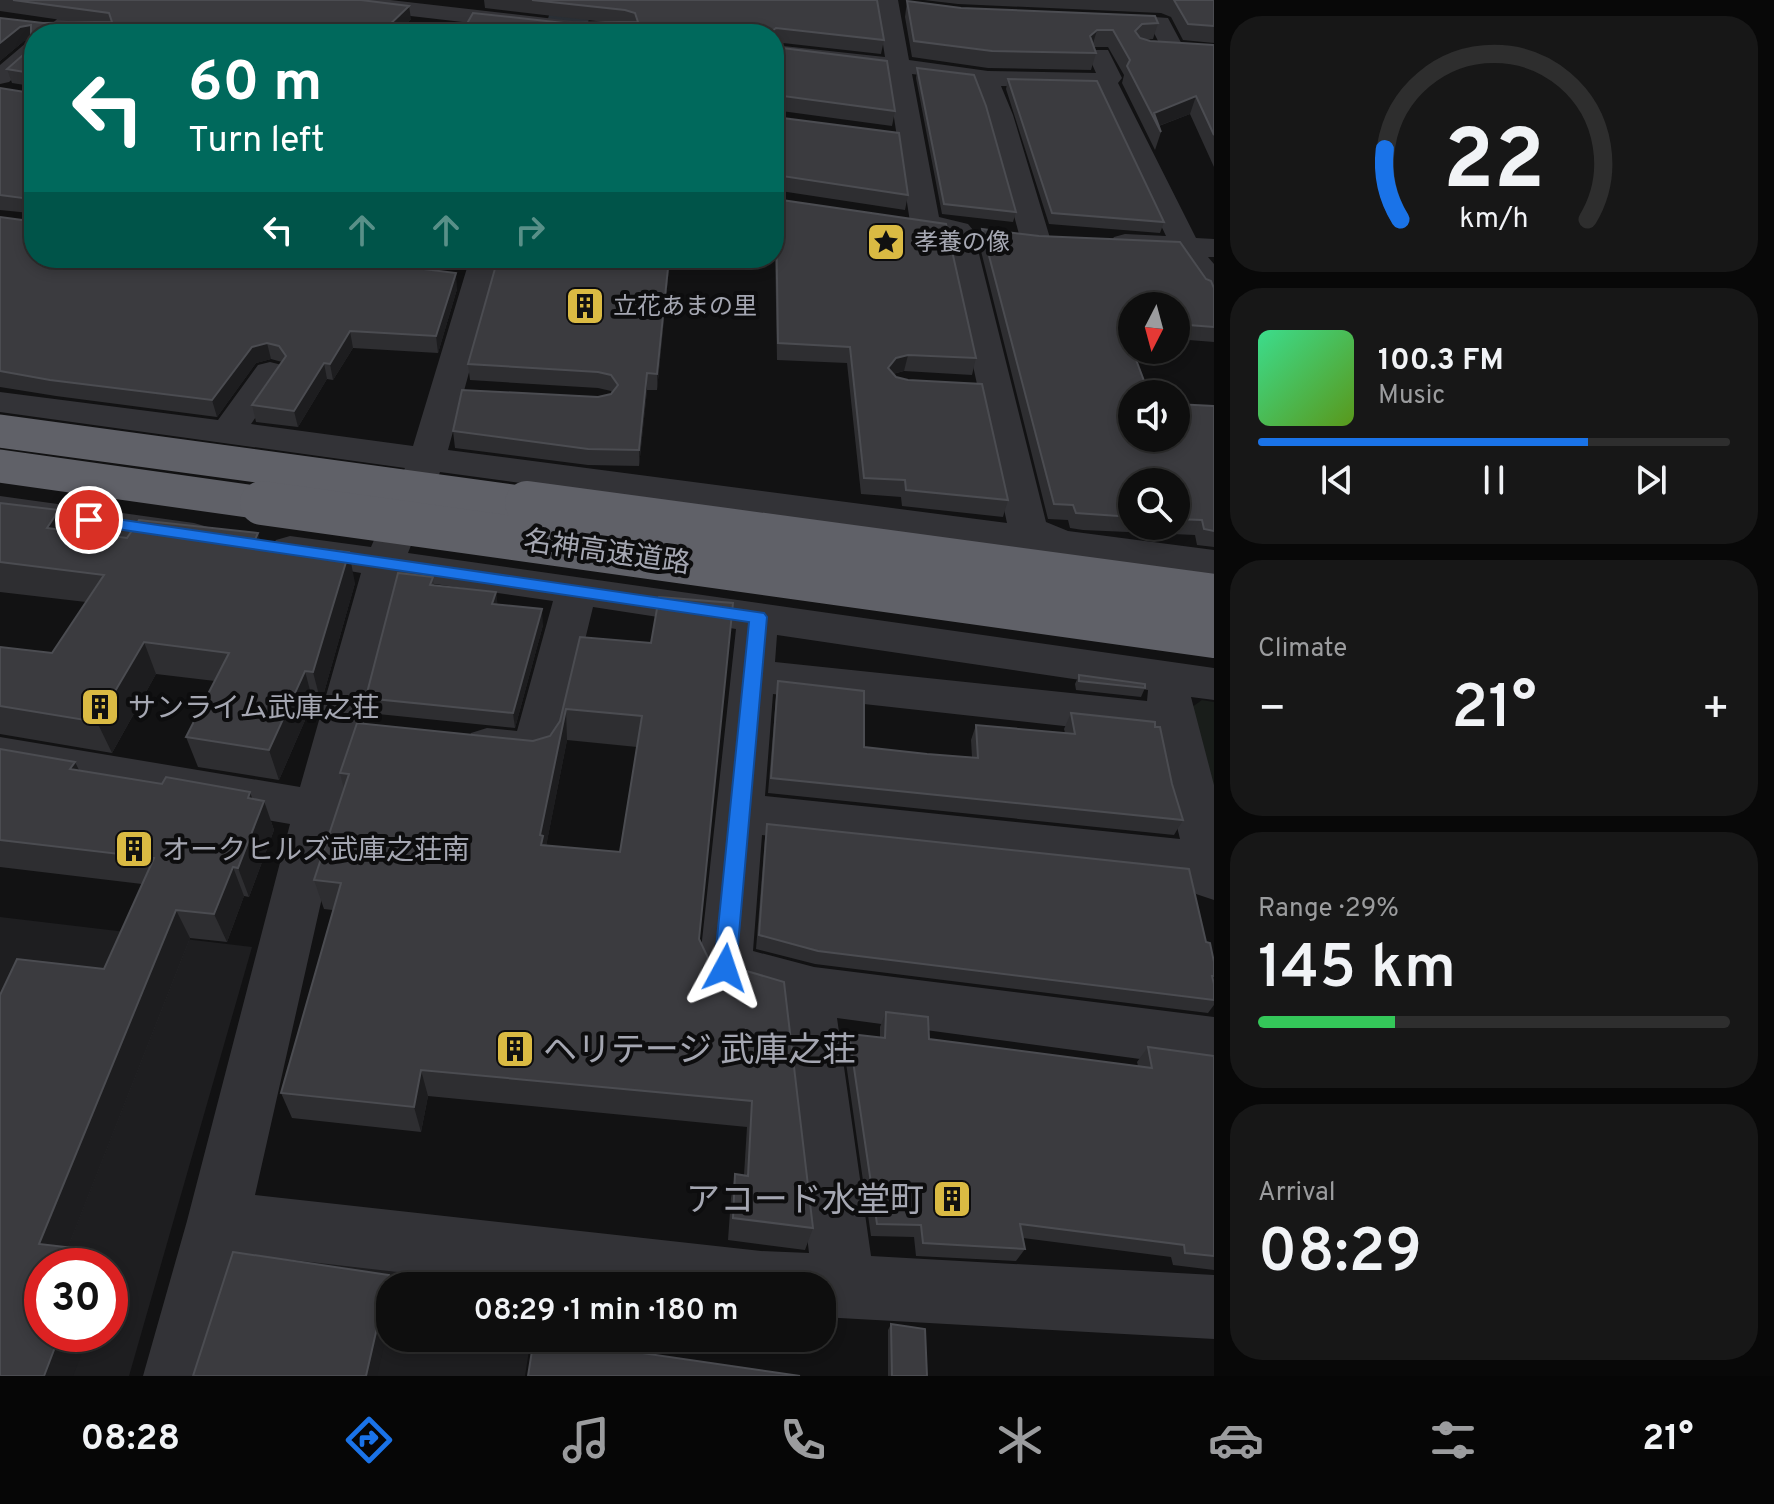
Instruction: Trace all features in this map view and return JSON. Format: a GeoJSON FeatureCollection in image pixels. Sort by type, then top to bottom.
{"type":"FeatureCollection","features":[{"type":"Feature","properties":{"kind":"highway","name":"名神高速道路"},"geometry":{"type":"LineString","coordinates":[[0,431],[1214,596]]}},
{"type":"Feature","properties":{"kind":"highway","name":"名神高速道路"},"geometry":{"type":"LineString","coordinates":[[0,466],[1214,636]]}},
{"type":"Feature","properties":{"kind":"street"},"geometry":{"type":"LineString","coordinates":[[63,24],[92,0]]}},
{"type":"Feature","properties":{"kind":"street"},"geometry":{"type":"LineString","coordinates":[[333,0],[520,24]]}},
{"type":"Feature","properties":{"kind":"street"},"geometry":{"type":"LineString","coordinates":[[559,24],[561,0]]}},
{"type":"Feature","properties":{"kind":"street"},"geometry":{"type":"LineString","coordinates":[[891,4],[899,66],[896,137],[925,222],[984,232]]}},
{"type":"Feature","properties":{"kind":"street"},"geometry":{"type":"LineString","coordinates":[[784,53],[975,74],[993,69],[1105,81],[1110,78],[1088,45],[1182,50],[1160,23],[1082,20]]}},
{"type":"Feature","properties":{"kind":"street"},"geometry":{"type":"LineString","coordinates":[[0,77],[24,47]]}},
{"type":"Feature","properties":{"kind":"street"},"geometry":{"type":"LineString","coordinates":[[993,69],[1000,115],[1035,238]]}},
{"type":"Feature","properties":{"kind":"street"},"geometry":{"type":"LineString","coordinates":[[1105,81],[1200,247],[1214,285]]}},
{"type":"Feature","properties":{"kind":"street"},"geometry":{"type":"LineString","coordinates":[[897,220],[1065,239]]}},
{"type":"Feature","properties":{"kind":"street"},"geometry":{"type":"LineString","coordinates":[[984,232],[980,388],[1028,529],[1064,544]]}},
{"type":"Feature","properties":{"kind":"street"},"geometry":{"type":"LineString","coordinates":[[1095,241],[1200,247]]}},
{"type":"Feature","properties":{"kind":"street"},"geometry":{"type":"LineString","coordinates":[[176,1376],[218,1221],[318,809],[362,734],[384,563],[427,459],[461,393],[470,271]]}},
{"type":"Feature","properties":{"kind":"street"},"geometry":{"type":"LineString","coordinates":[[228,432],[270,372]]}},
{"type":"Feature","properties":{"kind":"street"},"geometry":{"type":"LineString","coordinates":[[0,402],[1214,564]]}},
{"type":"Feature","properties":{"kind":"street"},"geometry":{"type":"LineString","coordinates":[[0,478],[59,410]]}},
{"type":"Feature","properties":{"kind":"street"},"geometry":{"type":"LineString","coordinates":[[0,508],[1214,684]]}},
{"type":"Feature","properties":{"kind":"street"},"geometry":{"type":"LineString","coordinates":[[1064,544],[1071,663]]}},
{"type":"Feature","properties":{"kind":"street"},"geometry":{"type":"LineString","coordinates":[[445,742],[535,751],[576,591]]}},
{"type":"Feature","properties":{"kind":"street"},"geometry":{"type":"LineString","coordinates":[[758,617],[725,968],[806,989],[1214,1043]]}},
{"type":"Feature","properties":{"kind":"street"},"geometry":{"type":"LineString","coordinates":[[753,676],[1175,721]]}},
{"type":"Feature","properties":{"kind":"street"},"geometry":{"type":"LineString","coordinates":[[1163,676],[1213,873]]}},
{"type":"Feature","properties":{"kind":"street"},"geometry":{"type":"LineString","coordinates":[[0,755],[318,809]]}},
{"type":"Feature","properties":{"kind":"street"},"geometry":{"type":"LineString","coordinates":[[740,813],[1190,861],[1213,873]]}},
{"type":"Feature","properties":{"kind":"street"},"geometry":{"type":"LineString","coordinates":[[806,989],[844,1287]]}},
{"type":"Feature","properties":{"kind":"street"},"geometry":{"type":"LineString","coordinates":[[218,1221],[745,1281],[1214,1307]]}},
{"type":"Feature","properties":{"kind":"shaded area"},"geometry":{"type":"Polygon","coordinates":[[[1202,700],[1214,702],[1214,805],[1188,710],[1202,700]]]}},
{"type":"Feature","properties":{"kind":"shaded area"},"geometry":{"type":"Polygon","coordinates":[[[0,917],[252,947],[129,1376],[0,1376],[0,917]]]}},
{"type":"Feature","properties":{"kind":"shaded area"},"geometry":{"type":"Polygon","coordinates":[[[261,1253],[402,1272],[376,1272],[376,1352],[529,1352],[525,1376],[200,1376],[261,1253]]]}},
{"type":"Feature","properties":{"kind":"building"},"geometry":{"type":"Polygon","coordinates":[[[13,0],[361,0],[409,6],[390,24],[24,24],[0,43],[0,18],[43,23],[112,22],[109,13],[13,0]]]}},
{"type":"Feature","properties":{"kind":"building"},"geometry":{"type":"Polygon","coordinates":[[[532,0],[877,0],[884,40],[784,29],[784,24],[467,24],[473,13],[564,23],[638,22],[635,13],[532,0]]]}},
{"type":"Feature","properties":{"kind":"building"},"geometry":{"type":"Polygon","coordinates":[[[1174,0],[1214,0],[1214,26],[1188,24],[1174,0]]]}},
{"type":"Feature","properties":{"kind":"building"},"geometry":{"type":"Polygon","coordinates":[[[907,1],[961,8],[1155,16],[1158,23],[1142,24],[1135,31],[1140,38],[1214,45],[1214,135],[1196,96],[1154,113],[1161,132],[1127,66],[1130,60],[1113,30],[1097,30],[1090,36],[1096,53],[992,51],[914,41],[907,1]]]}},
{"type":"Feature","properties":{"kind":"building"},"geometry":{"type":"Polygon","coordinates":[[[784,48],[887,61],[895,111],[784,96],[784,48]]]}},
{"type":"Feature","properties":{"kind":"building"},"geometry":{"type":"Polygon","coordinates":[[[24,54],[24,72],[7,69],[24,54]]]}},
{"type":"Feature","properties":{"kind":"building"},"geometry":{"type":"Polygon","coordinates":[[[917,68],[974,75],[1016,212],[944,204],[917,68]]]}},
{"type":"Feature","properties":{"kind":"building"},"geometry":{"type":"Polygon","coordinates":[[[1008,79],[1097,81],[1164,222],[1052,213],[1008,79]]]}},
{"type":"Feature","properties":{"kind":"building"},"geometry":{"type":"Polygon","coordinates":[[[0,88],[24,92],[24,198],[0,195],[0,88]]]}},
{"type":"Feature","properties":{"kind":"building"},"geometry":{"type":"Polygon","coordinates":[[[784,118],[899,133],[908,195],[784,176],[784,118]]]}},
{"type":"Feature","properties":{"kind":"building"},"geometry":{"type":"Polygon","coordinates":[[[784,200],[946,224],[976,358],[908,355],[896,358],[888,368],[896,377],[908,380],[982,384],[1008,500],[906,490],[905,480],[864,478],[850,347],[778,343],[777,268],[784,268],[784,200]]]}},
{"type":"Feature","properties":{"kind":"building"},"geometry":{"type":"Polygon","coordinates":[[[0,217],[24,220],[24,268],[416,268],[456,273],[436,336],[350,331],[330,364],[324,363],[294,411],[252,405],[286,356],[279,346],[267,343],[252,347],[212,400],[0,371],[0,217]]]}},
{"type":"Feature","properties":{"kind":"building"},"geometry":{"type":"Polygon","coordinates":[[[982,229],[1039,236],[1180,242],[1214,288],[1214,327],[1190,325],[1190,292],[1118,292],[1118,364],[1138,364],[1144,380],[1118,380],[1118,452],[1190,452],[1190,405],[1214,406],[1214,531],[1204,529],[1202,520],[1190,520],[1190,468],[1118,468],[1118,516],[1076,513],[1073,505],[1054,504],[982,229]]]}},
{"type":"Feature","properties":{"kind":"building"},"geometry":{"type":"Polygon","coordinates":[[[495,268],[668,268],[657,374],[647,373],[639,450],[588,449],[453,431],[462,390],[598,397],[611,394],[618,385],[611,375],[598,372],[468,364],[495,268]]]}},
{"type":"Feature","properties":{"kind":"building"},"geometry":{"type":"Polygon","coordinates":[[[0,503],[59,510],[47,528],[127,538],[139,520],[258,533],[254,542],[349,552],[313,672],[305,671],[269,750],[186,737],[229,653],[144,642],[97,722],[0,706],[0,647],[52,653],[104,575],[0,562],[0,503]]]}},
{"type":"Feature","properties":{"kind":"building"},"geometry":{"type":"Polygon","coordinates":[[[398,573],[433,577],[430,585],[496,592],[492,604],[542,609],[513,713],[375,699],[376,694],[367,693],[398,573]]]}},
{"type":"Feature","properties":{"kind":"building"},"geometry":{"type":"Polygon","coordinates":[[[659,597],[733,603],[699,939],[709,960],[784,982],[813,1228],[733,1218],[735,1174],[748,1176],[752,1101],[421,1070],[414,1107],[281,1093],[341,883],[314,880],[349,774],[340,773],[357,723],[533,741],[550,736],[560,721],[580,637],[651,643],[659,597]],[[566,709],[540,835],[543,836],[541,845],[620,852],[642,716],[566,709]]]}},
{"type":"Feature","properties":{"kind":"building"},"geometry":{"type":"Polygon","coordinates":[[[1079,675],[1145,684],[1145,688],[1079,681],[1079,675]]]}},
{"type":"Feature","properties":{"kind":"building"},"geometry":{"type":"Polygon","coordinates":[[[778,681],[864,691],[864,747],[927,754],[978,758],[976,725],[1075,734],[1071,713],[1155,722],[1155,727],[1160,727],[1183,820],[771,778],[778,681]]]}},
{"type":"Feature","properties":{"kind":"building"},"geometry":{"type":"Polygon","coordinates":[[[0,749],[75,762],[70,769],[162,784],[166,777],[250,792],[248,798],[264,801],[238,868],[233,867],[214,914],[176,910],[39,1244],[74,1248],[24,1248],[24,1352],[53,1352],[44,1376],[0,1376],[0,995],[17,959],[104,969],[154,858],[0,840],[0,749]]]}},
{"type":"Feature","properties":{"kind":"building"},"geometry":{"type":"Polygon","coordinates":[[[767,824],[1189,869],[1206,942],[1210,943],[1214,962],[1214,1000],[818,951],[759,935],[767,824]]]}},
{"type":"Feature","properties":{"kind":"building"},"geometry":{"type":"Polygon","coordinates":[[[886,1012],[928,1017],[929,1039],[1152,1068],[1148,1047],[1214,1056],[1214,1256],[1185,1253],[1184,1245],[1020,1224],[1025,1249],[923,1243],[921,1225],[877,1224],[849,1034],[885,1038],[886,1012]]]}},
{"type":"Feature","properties":{"kind":"building"},"geometry":{"type":"Polygon","coordinates":[[[233,1252],[376,1273],[376,1332],[366,1376],[193,1376],[233,1252]]]}},
{"type":"Feature","properties":{"kind":"building"},"geometry":{"type":"Polygon","coordinates":[[[891,1324],[925,1329],[927,1376],[892,1376],[891,1324]]]}},
{"type":"Feature","properties":{"kind":"building"},"geometry":{"type":"Polygon","coordinates":[[[532,1352],[635,1352],[800,1376],[528,1376],[532,1352]]]}},
{"type":"Feature","properties":{"kind":"waterway"},"geometry":{"type":"LineString","coordinates":[[567,24],[574,0]]}},
{"type":"Feature","properties":{"kind":"place","name":"孝養の像"},"geometry":{"type":"Point","coordinates":[886,242]}},
{"type":"Feature","properties":{"kind":"place","name":"立花あまの里"},"geometry":{"type":"Point","coordinates":[585,306]}},
{"type":"Feature","properties":{"kind":"place","name":"サンライム武庫之荘"},"geometry":{"type":"Point","coordinates":[100,707]}},
{"type":"Feature","properties":{"kind":"place","name":"オークヒルズ武庫之荘南"},"geometry":{"type":"Point","coordinates":[134,849]}},
{"type":"Feature","properties":{"kind":"place","name":"ヘリテージ 武庫之荘"},"geometry":{"type":"Point","coordinates":[515,1049]}},
{"type":"Feature","properties":{"kind":"place","name":"アコード水堂町"},"geometry":{"type":"Point","coordinates":[952,1199]}},
{"type":"Feature","properties":{"kind":"route"},"geometry":{"type":"LineString","coordinates":[[89,520],[758,617],[725,968]]}}]}
